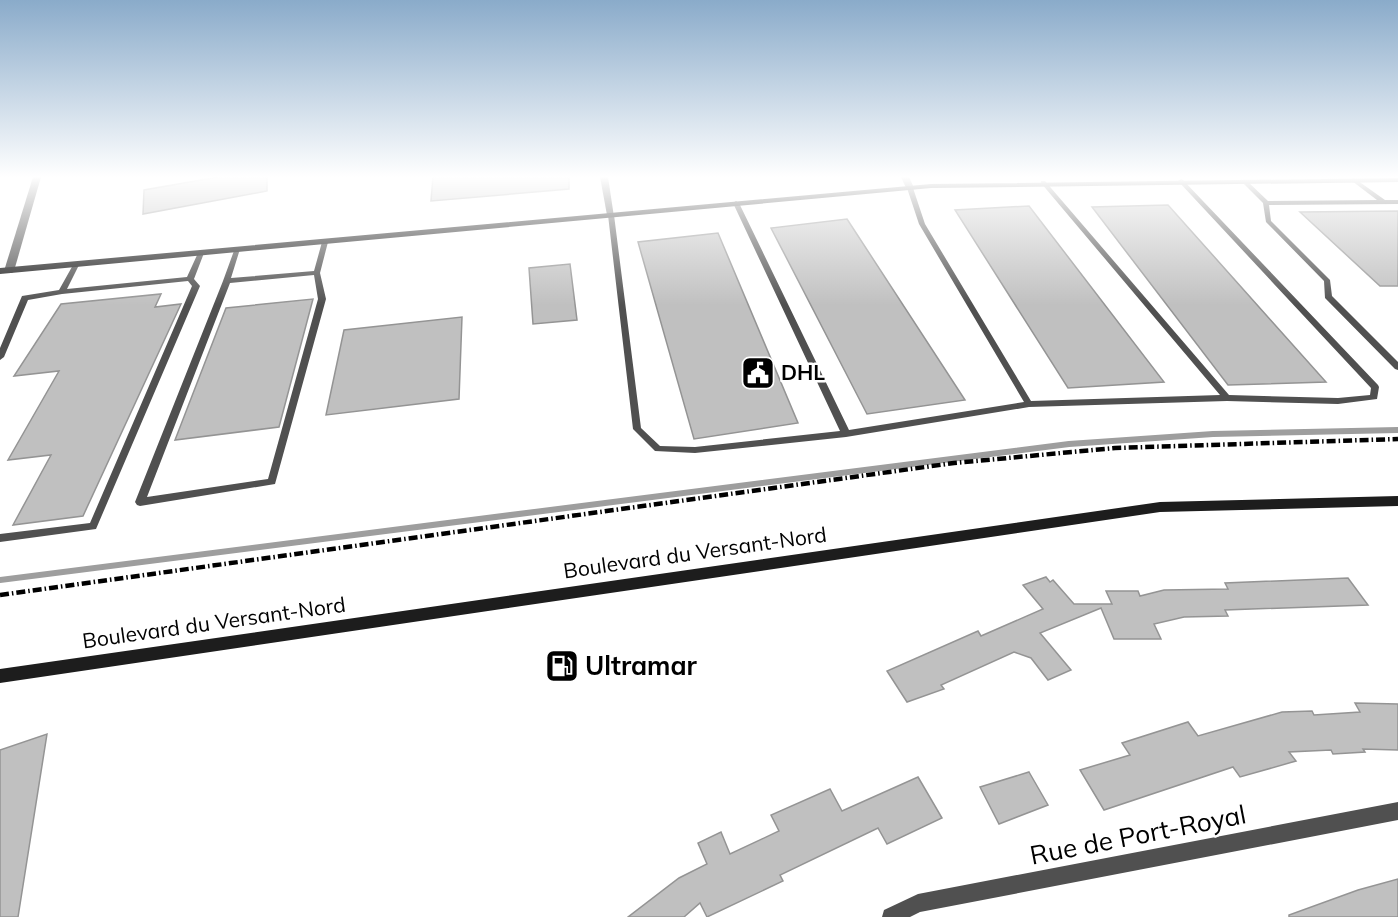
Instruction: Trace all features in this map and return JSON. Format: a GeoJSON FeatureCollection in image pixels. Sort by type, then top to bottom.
{"type":"FeatureCollection","features":[{"type":"Feature","properties":{"kind":"street"},"geometry":{"type":"LineString","coordinates":[[22,220],[5,271],[560,220]]}},
{"type":"Feature","properties":{"kind":"street","name":"Boulevard du Versant-Nord"},"geometry":{"type":"LineString","coordinates":[[0,676],[1160,507],[1398,501]]}},
{"type":"Feature","properties":{"kind":"street","name":"Rue de Port-Royal"},"geometry":{"type":"LineString","coordinates":[[891,917],[918,903],[1398,811]]}},
{"type":"Feature","properties":{"kind":"lane"},"geometry":{"type":"LineString","coordinates":[[612,220],[637,429],[657,449],[695,450],[846,434],[1029,404],[1227,399],[1338,401],[1374,397],[1375,387],[1218,220]]}},
{"type":"Feature","properties":{"kind":"lane"},"geometry":{"type":"LineString","coordinates":[[744,220],[846,434]]}},
{"type":"Feature","properties":{"kind":"lane"},"geometry":{"type":"LineString","coordinates":[[921,220],[1029,404]]}},
{"type":"Feature","properties":{"kind":"lane"},"geometry":{"type":"LineString","coordinates":[[1075,220],[1227,399]]}},
{"type":"Feature","properties":{"kind":"lane"},"geometry":{"type":"LineString","coordinates":[[1268,220],[1328,281],[1328,296],[1398,367]]}},
{"type":"Feature","properties":{"kind":"lane"},"geometry":{"type":"LineString","coordinates":[[237,249],[227,281],[140,502],[272,482],[322,299],[317,273],[326,242]]}},
{"type":"Feature","properties":{"kind":"lane"},"geometry":{"type":"LineString","coordinates":[[190,279],[201,253]]}},
{"type":"Feature","properties":{"kind":"lane"},"geometry":{"type":"LineString","coordinates":[[62,292],[76,265]]}},
{"type":"Feature","properties":{"kind":"lane"},"geometry":{"type":"LineString","coordinates":[[227,281],[317,273]]}},
{"type":"Feature","properties":{"kind":"lane"},"geometry":{"type":"LineString","coordinates":[[0,357],[25,298],[190,279]]}},
{"type":"Feature","properties":{"kind":"lane"},"geometry":{"type":"LineString","coordinates":[[0,538],[93,526],[196,286],[190,279]]}},
{"type":"Feature","properties":{"kind":"building"},"geometry":{"type":"Polygon","coordinates":[[[848,220],[965,400],[867,414],[771,228],[848,220]]]}},
{"type":"Feature","properties":{"kind":"building"},"geometry":{"type":"Polygon","coordinates":[[[961,220],[1040,220],[1164,382],[1068,388],[961,220]]]}},
{"type":"Feature","properties":{"kind":"building"},"geometry":{"type":"Polygon","coordinates":[[[1102,220],[1181,220],[1326,382],[1228,385],[1102,220]]]}},
{"type":"Feature","properties":{"kind":"building"},"geometry":{"type":"Polygon","coordinates":[[[1308,220],[1398,220],[1398,286],[1380,286],[1308,220]]]}},
{"type":"Feature","properties":{"kind":"building"},"geometry":{"type":"Polygon","coordinates":[[[718,233],[798,423],[694,439],[638,242],[718,233]]]}},
{"type":"Feature","properties":{"kind":"building"},"geometry":{"type":"Polygon","coordinates":[[[570,264],[577,320],[533,324],[529,268],[570,264]]]}},
{"type":"Feature","properties":{"kind":"building"},"geometry":{"type":"Polygon","coordinates":[[[161,294],[155,307],[181,304],[83,516],[13,525],[51,455],[8,460],[59,371],[14,376],[61,304],[161,294]]]}},
{"type":"Feature","properties":{"kind":"building"},"geometry":{"type":"Polygon","coordinates":[[[313,299],[279,427],[175,440],[226,308],[313,299]]]}},
{"type":"Feature","properties":{"kind":"building"},"geometry":{"type":"Polygon","coordinates":[[[462,317],[459,399],[326,415],[344,330],[462,317]]]}},
{"type":"Feature","properties":{"kind":"building"},"geometry":{"type":"Polygon","coordinates":[[[1046,577],[1050,582],[1053,580],[1074,604],[1112,604],[1106,591],[1138,591],[1140,596],[1164,590],[1228,589],[1225,583],[1348,578],[1368,605],[1225,610],[1228,616],[1184,617],[1154,624],[1161,639],[1114,639],[1101,608],[1040,633],[1071,670],[1048,680],[1031,658],[1014,652],[941,685],[944,689],[907,702],[887,671],[978,631],[981,636],[1043,609],[1023,585],[1046,577]]]}},
{"type":"Feature","properties":{"kind":"building"},"geometry":{"type":"Polygon","coordinates":[[[1355,703],[1398,704],[1398,750],[1363,749],[1365,752],[1333,754],[1331,750],[1289,752],[1296,761],[1240,777],[1233,767],[1104,810],[1080,770],[1130,755],[1122,743],[1188,722],[1198,736],[1282,712],[1312,711],[1314,715],[1360,712],[1355,703]]]}},
{"type":"Feature","properties":{"kind":"building"},"geometry":{"type":"Polygon","coordinates":[[[47,734],[18,917],[0,917],[0,750],[47,734]]]}},
{"type":"Feature","properties":{"kind":"building"},"geometry":{"type":"Polygon","coordinates":[[[1029,772],[1048,805],[999,824],[980,787],[1029,772]]]}},
{"type":"Feature","properties":{"kind":"building"},"geometry":{"type":"Polygon","coordinates":[[[918,777],[942,818],[887,844],[878,828],[780,875],[783,881],[707,917],[700,903],[684,917],[628,917],[679,878],[707,864],[698,843],[721,832],[730,854],[779,831],[771,815],[830,789],[842,811],[918,777]]]}},
{"type":"Feature","properties":{"kind":"building"},"geometry":{"type":"Polygon","coordinates":[[[1398,879],[1398,917],[1289,917],[1289,915],[1358,890],[1398,879]]]}},
{"type":"Feature","properties":{"kind":"waterway"},"geometry":{"type":"LineString","coordinates":[[0,580],[1069,444],[1213,434],[1398,430]]}},
{"type":"Feature","properties":{"kind":"railway"},"geometry":{"type":"LineString","coordinates":[[0,595],[954,463],[1115,448],[1398,439]]}},
{"type":"Feature","properties":{"kind":"place","name":"DHL"},"geometry":{"type":"Point","coordinates":[758,373]}},
{"type":"Feature","properties":{"kind":"place","name":"Ultramar"},"geometry":{"type":"Point","coordinates":[562,666]}}]}
